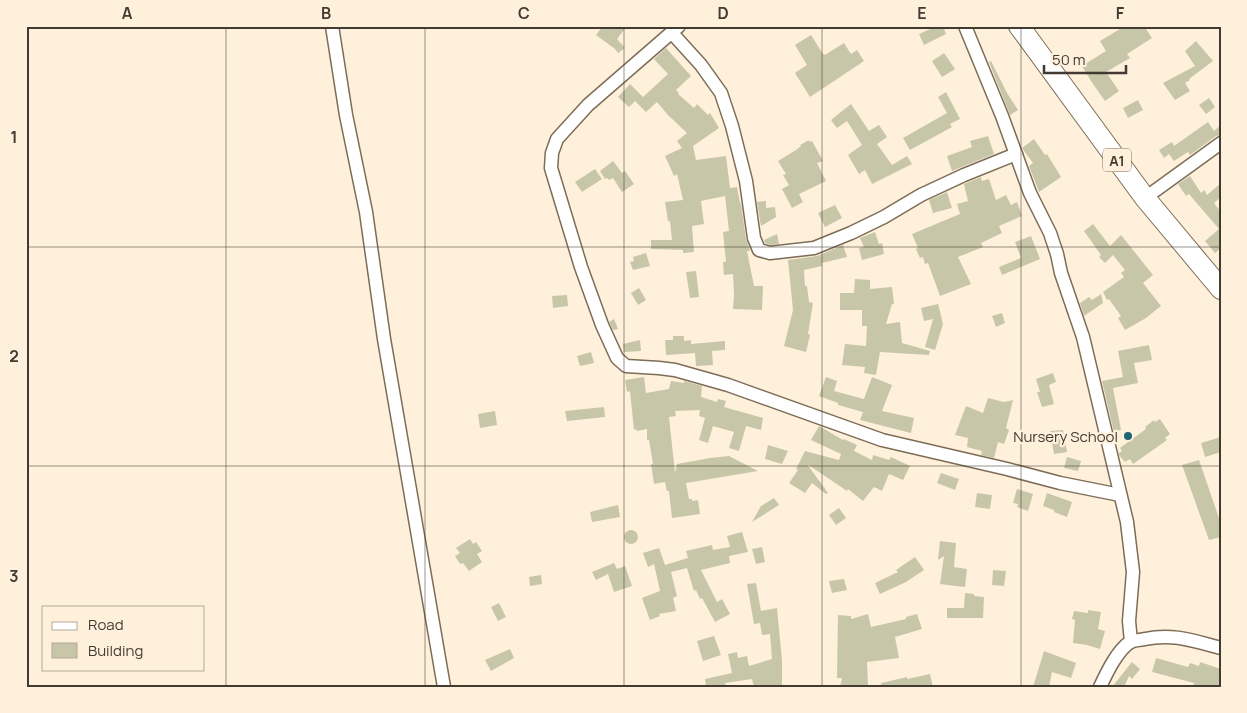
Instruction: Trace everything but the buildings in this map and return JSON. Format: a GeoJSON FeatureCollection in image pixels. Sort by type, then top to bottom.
{"type":"FeatureCollection","features":[{"type":"Feature","properties":{"kind":"highway","name":"A1"},"geometry":{"type":"LineString","coordinates":[[1019,26],[1145,198],[1221,289]]}},
{"type":"Feature","properties":{"kind":"street"},"geometry":{"type":"LineString","coordinates":[[332,26],[346,115],[366,212],[384,339],[444,687]]}},
{"type":"Feature","properties":{"kind":"street"},"geometry":{"type":"LineString","coordinates":[[966,26],[1002,116],[1030,194],[1050,234],[1083,338],[1129,538],[1133,572],[1129,621],[1131,642]]}},
{"type":"Feature","properties":{"kind":"street"},"geometry":{"type":"LineString","coordinates":[[1016,154],[921,195],[852,234],[814,248],[770,253],[759,250],[754,238],[746,181],[732,126],[721,93],[676,30],[588,105],[557,139],[552,153],[551,168],[581,267],[602,325],[617,358],[626,366],[675,370],[728,385],[882,440],[1060,483],[1120,495]]}},
{"type":"Feature","properties":{"kind":"street"},"geometry":{"type":"LineString","coordinates":[[1145,198],[1221,143]]}},
{"type":"Feature","properties":{"kind":"street"},"geometry":{"type":"LineString","coordinates":[[1100,687],[1118,654],[1131,642],[1156,637],[1177,637],[1221,648]]}},
{"type":"Feature","properties":{"kind":"place","name":"Nursery School"},"geometry":{"type":"Point","coordinates":[1128,436]}}]}
